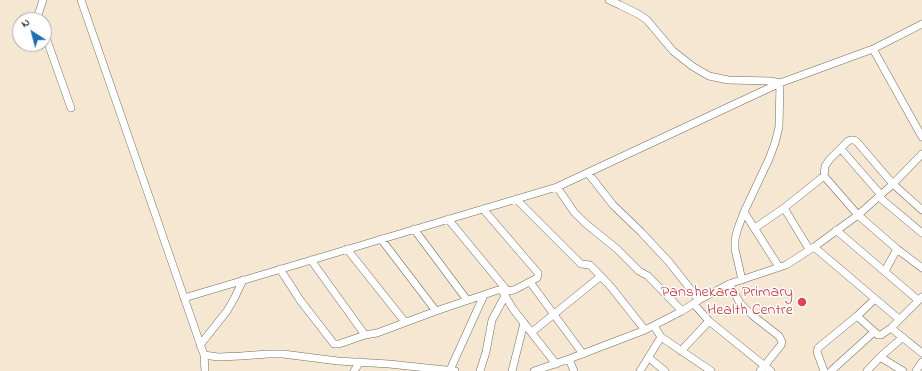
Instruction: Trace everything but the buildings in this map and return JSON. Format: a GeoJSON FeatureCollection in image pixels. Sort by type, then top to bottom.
{"type":"FeatureCollection","features":[{"type":"Feature","properties":{"kind":"street"},"geometry":{"type":"LineString","coordinates":[[39,12],[43,0]]}},
{"type":"Feature","properties":{"kind":"street"},"geometry":{"type":"LineString","coordinates":[[81,0],[204,355],[205,371]]}},
{"type":"Feature","properties":{"kind":"street"},"geometry":{"type":"LineString","coordinates":[[609,0],[646,20],[673,51],[692,66],[709,76],[728,80],[771,81],[780,83]]}},
{"type":"Feature","properties":{"kind":"street"},"geometry":{"type":"LineString","coordinates":[[184,298],[557,187],[780,83],[873,49],[922,24]]}},
{"type":"Feature","properties":{"kind":"street"},"geometry":{"type":"LineString","coordinates":[[873,49],[922,138]]}},
{"type":"Feature","properties":{"kind":"street"},"geometry":{"type":"LineString","coordinates":[[51,52],[71,108]]}},
{"type":"Feature","properties":{"kind":"street"},"geometry":{"type":"LineString","coordinates":[[742,280],[736,249],[738,228],[775,143],[779,127],[780,83]]}},
{"type":"Feature","properties":{"kind":"street"},"geometry":{"type":"LineString","coordinates":[[755,228],[784,208],[824,176],[825,166],[830,159],[851,140],[857,142],[893,184],[922,210]]}},
{"type":"Feature","properties":{"kind":"street"},"geometry":{"type":"LineString","coordinates":[[841,149],[880,196],[922,233]]}},
{"type":"Feature","properties":{"kind":"street"},"geometry":{"type":"LineString","coordinates":[[534,371],[569,360],[645,330],[729,284],[786,265],[858,215],[893,184],[922,154]]}},
{"type":"Feature","properties":{"kind":"street"},"geometry":{"type":"LineString","coordinates":[[588,173],[613,205],[669,262],[709,321],[771,371]]}},
{"type":"Feature","properties":{"kind":"street"},"geometry":{"type":"LineString","coordinates":[[824,176],[858,215],[897,249],[922,268]]}},
{"type":"Feature","properties":{"kind":"street"},"geometry":{"type":"LineString","coordinates":[[557,187],[574,212],[585,223],[617,249],[639,271],[648,276],[682,311]]}},
{"type":"Feature","properties":{"kind":"street"},"geometry":{"type":"LineString","coordinates":[[516,199],[581,264],[590,265],[601,276],[645,330]]}},
{"type":"Feature","properties":{"kind":"street"},"geometry":{"type":"LineString","coordinates":[[784,208],[811,248],[899,319]]}},
{"type":"Feature","properties":{"kind":"street"},"geometry":{"type":"LineString","coordinates":[[280,269],[300,300],[334,344],[339,344],[377,333],[503,288],[511,291],[537,278],[538,273],[483,209]]}},
{"type":"Feature","properties":{"kind":"street"},"geometry":{"type":"LineString","coordinates":[[744,212],[779,267]]}},
{"type":"Feature","properties":{"kind":"street"},"geometry":{"type":"LineString","coordinates":[[448,219],[503,288],[513,309],[556,364]]}},
{"type":"Feature","properties":{"kind":"street"},"geometry":{"type":"LineString","coordinates":[[414,230],[467,300]]}},
{"type":"Feature","properties":{"kind":"street"},"geometry":{"type":"LineString","coordinates":[[836,230],[920,298],[891,328],[880,336],[857,316]]}},
{"type":"Feature","properties":{"kind":"street"},"geometry":{"type":"LineString","coordinates":[[381,239],[436,311]]}},
{"type":"Feature","properties":{"kind":"street"},"geometry":{"type":"LineString","coordinates":[[885,271],[897,249]]}},
{"type":"Feature","properties":{"kind":"street"},"geometry":{"type":"LineString","coordinates":[[347,250],[405,322]]}},
{"type":"Feature","properties":{"kind":"street"},"geometry":{"type":"LineString","coordinates":[[311,260],[365,336]]}},
{"type":"Feature","properties":{"kind":"street"},"geometry":{"type":"LineString","coordinates":[[532,332],[601,276]]}},
{"type":"Feature","properties":{"kind":"street"},"geometry":{"type":"LineString","coordinates":[[200,346],[227,311],[243,280]]}},
{"type":"Feature","properties":{"kind":"street"},"geometry":{"type":"LineString","coordinates":[[530,282],[583,354]]}},
{"type":"Feature","properties":{"kind":"street"},"geometry":{"type":"LineString","coordinates":[[729,284],[740,303],[752,315],[779,336],[782,342],[760,371]]}},
{"type":"Feature","properties":{"kind":"street"},"geometry":{"type":"LineString","coordinates":[[204,355],[257,356],[282,354],[338,361],[389,364],[452,371],[484,294]]}},
{"type":"Feature","properties":{"kind":"street"},"geometry":{"type":"LineString","coordinates":[[480,371],[486,352],[492,320],[506,296]]}},
{"type":"Feature","properties":{"kind":"street"},"geometry":{"type":"LineString","coordinates":[[824,371],[817,349],[875,299]]}},
{"type":"Feature","properties":{"kind":"street"},"geometry":{"type":"LineString","coordinates":[[681,351],[709,321]]}},
{"type":"Feature","properties":{"kind":"street"},"geometry":{"type":"LineString","coordinates":[[512,371],[524,323]]}},
{"type":"Feature","properties":{"kind":"street"},"geometry":{"type":"LineString","coordinates":[[654,326],[661,337],[711,371]]}},
{"type":"Feature","properties":{"kind":"street"},"geometry":{"type":"LineString","coordinates":[[891,328],[922,353]]}},
{"type":"Feature","properties":{"kind":"street"},"geometry":{"type":"LineString","coordinates":[[831,371],[874,332]]}},
{"type":"Feature","properties":{"kind":"street"},"geometry":{"type":"LineString","coordinates":[[640,371],[661,337]]}},
{"type":"Feature","properties":{"kind":"street"},"geometry":{"type":"LineString","coordinates":[[867,371],[880,357],[903,337]]}},
{"type":"Feature","properties":{"kind":"street"},"geometry":{"type":"LineString","coordinates":[[880,357],[903,371]]}},
{"type":"Feature","properties":{"kind":"street"},"geometry":{"type":"LineString","coordinates":[[649,358],[665,371]]}},
{"type":"Feature","properties":{"kind":"street"},"geometry":{"type":"LineString","coordinates":[[569,360],[574,371]]}},
{"type":"Feature","properties":{"kind":"street"},"geometry":{"type":"LineString","coordinates":[[354,371],[360,362]]}},
{"type":"Feature","properties":{"kind":"street"},"geometry":{"type":"LineString","coordinates":[[916,371],[922,362]]}},
{"type":"Feature","properties":{"kind":"place","name":"Panshekara Primary Health Centre"},"geometry":{"type":"Point","coordinates":[802,302]}}]}
